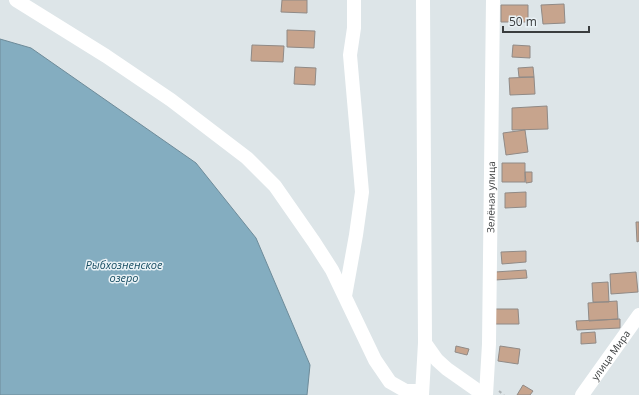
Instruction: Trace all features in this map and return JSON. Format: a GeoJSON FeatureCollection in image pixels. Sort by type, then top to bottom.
{"type":"FeatureCollection","features":[{"type":"Feature","properties":{"kind":"street"},"geometry":{"type":"LineString","coordinates":[[16,0],[106,56],[171,100],[247,158],[275,186],[332,270],[375,360],[390,382],[406,391],[422,393],[424,358],[423,0]]}},
{"type":"Feature","properties":{"kind":"street"},"geometry":{"type":"LineString","coordinates":[[345,296],[362,192],[350,55],[354,28],[354,0]]}},
{"type":"Feature","properties":{"kind":"street","name":"Зелёная улица"},"geometry":{"type":"LineString","coordinates":[[485,395],[489,344],[493,0]]}},
{"type":"Feature","properties":{"kind":"street","name":"улица Мира"},"geometry":{"type":"LineString","coordinates":[[582,395],[639,315]]}},
{"type":"Feature","properties":{"kind":"street"},"geometry":{"type":"LineString","coordinates":[[424,343],[437,360],[447,369],[485,395]]}},
{"type":"Feature","properties":{"kind":"water","name":"Рыбхозненское озеро"},"geometry":{"type":"Polygon","coordinates":[[[0,39],[31,48],[196,163],[256,238],[310,365],[307,395],[0,395],[0,39]]]}},
{"type":"Feature","properties":{"kind":"building"},"geometry":{"type":"Polygon","coordinates":[[[282,0],[307,0],[307,13],[281,12],[282,0]]]}},
{"type":"Feature","properties":{"kind":"building"},"geometry":{"type":"Polygon","coordinates":[[[564,4],[565,23],[543,24],[541,5],[564,4]]]}},
{"type":"Feature","properties":{"kind":"building"},"geometry":{"type":"Polygon","coordinates":[[[501,5],[528,5],[528,22],[501,22],[501,5]]]}},
{"type":"Feature","properties":{"kind":"building"},"geometry":{"type":"Polygon","coordinates":[[[287,30],[315,31],[314,48],[287,47],[287,30]]]}},
{"type":"Feature","properties":{"kind":"building"},"geometry":{"type":"Polygon","coordinates":[[[252,45],[284,46],[283,62],[251,61],[252,45]]]}},
{"type":"Feature","properties":{"kind":"building"},"geometry":{"type":"Polygon","coordinates":[[[513,45],[530,46],[530,58],[512,57],[513,45]]]}},
{"type":"Feature","properties":{"kind":"building"},"geometry":{"type":"Polygon","coordinates":[[[295,67],[316,68],[315,85],[294,84],[295,67]]]}},
{"type":"Feature","properties":{"kind":"building"},"geometry":{"type":"Polygon","coordinates":[[[533,67],[534,77],[519,77],[518,68],[533,67]]]}},
{"type":"Feature","properties":{"kind":"building"},"geometry":{"type":"Polygon","coordinates":[[[534,77],[535,94],[510,95],[509,78],[534,77]]]}},
{"type":"Feature","properties":{"kind":"building"},"geometry":{"type":"Polygon","coordinates":[[[547,106],[548,129],[512,130],[512,108],[547,106]]]}},
{"type":"Feature","properties":{"kind":"building"},"geometry":{"type":"Polygon","coordinates":[[[525,130],[528,152],[506,155],[503,133],[525,130]]]}},
{"type":"Feature","properties":{"kind":"building"},"geometry":{"type":"Polygon","coordinates":[[[502,163],[525,163],[525,182],[502,182],[502,163]]]}},
{"type":"Feature","properties":{"kind":"building"},"geometry":{"type":"Polygon","coordinates":[[[525,172],[532,172],[532,182],[526,183],[525,172]]]}},
{"type":"Feature","properties":{"kind":"building"},"geometry":{"type":"Polygon","coordinates":[[[526,192],[526,207],[505,208],[505,193],[526,192]]]}},
{"type":"Feature","properties":{"kind":"building"},"geometry":{"type":"Polygon","coordinates":[[[636,222],[639,222],[639,241],[637,242],[636,222]]]}},
{"type":"Feature","properties":{"kind":"building"},"geometry":{"type":"Polygon","coordinates":[[[526,251],[526,262],[502,264],[501,252],[526,251]]]}},
{"type":"Feature","properties":{"kind":"building"},"geometry":{"type":"Polygon","coordinates":[[[526,270],[527,278],[495,280],[495,272],[526,270]]]}},
{"type":"Feature","properties":{"kind":"building"},"geometry":{"type":"Polygon","coordinates":[[[636,272],[638,292],[611,294],[610,274],[636,272]]]}},
{"type":"Feature","properties":{"kind":"building"},"geometry":{"type":"Polygon","coordinates":[[[608,282],[609,302],[593,302],[592,283],[608,282]]]}},
{"type":"Feature","properties":{"kind":"building"},"geometry":{"type":"Polygon","coordinates":[[[617,301],[618,319],[589,321],[588,303],[617,301]]]}},
{"type":"Feature","properties":{"kind":"building"},"geometry":{"type":"Polygon","coordinates":[[[495,309],[518,309],[519,324],[495,324],[495,309]]]}},
{"type":"Feature","properties":{"kind":"building"},"geometry":{"type":"Polygon","coordinates":[[[620,319],[620,328],[577,330],[576,321],[620,319]]]}},
{"type":"Feature","properties":{"kind":"building"},"geometry":{"type":"Polygon","coordinates":[[[595,332],[596,343],[581,344],[581,333],[595,332]]]}},
{"type":"Feature","properties":{"kind":"building"},"geometry":{"type":"Polygon","coordinates":[[[456,346],[469,349],[467,355],[455,352],[456,346]]]}},
{"type":"Feature","properties":{"kind":"building"},"geometry":{"type":"Polygon","coordinates":[[[500,346],[520,349],[518,364],[498,361],[500,346]]]}},
{"type":"Feature","properties":{"kind":"building"},"geometry":{"type":"Polygon","coordinates":[[[523,385],[533,391],[530,395],[517,395],[523,385]]]}}]}
